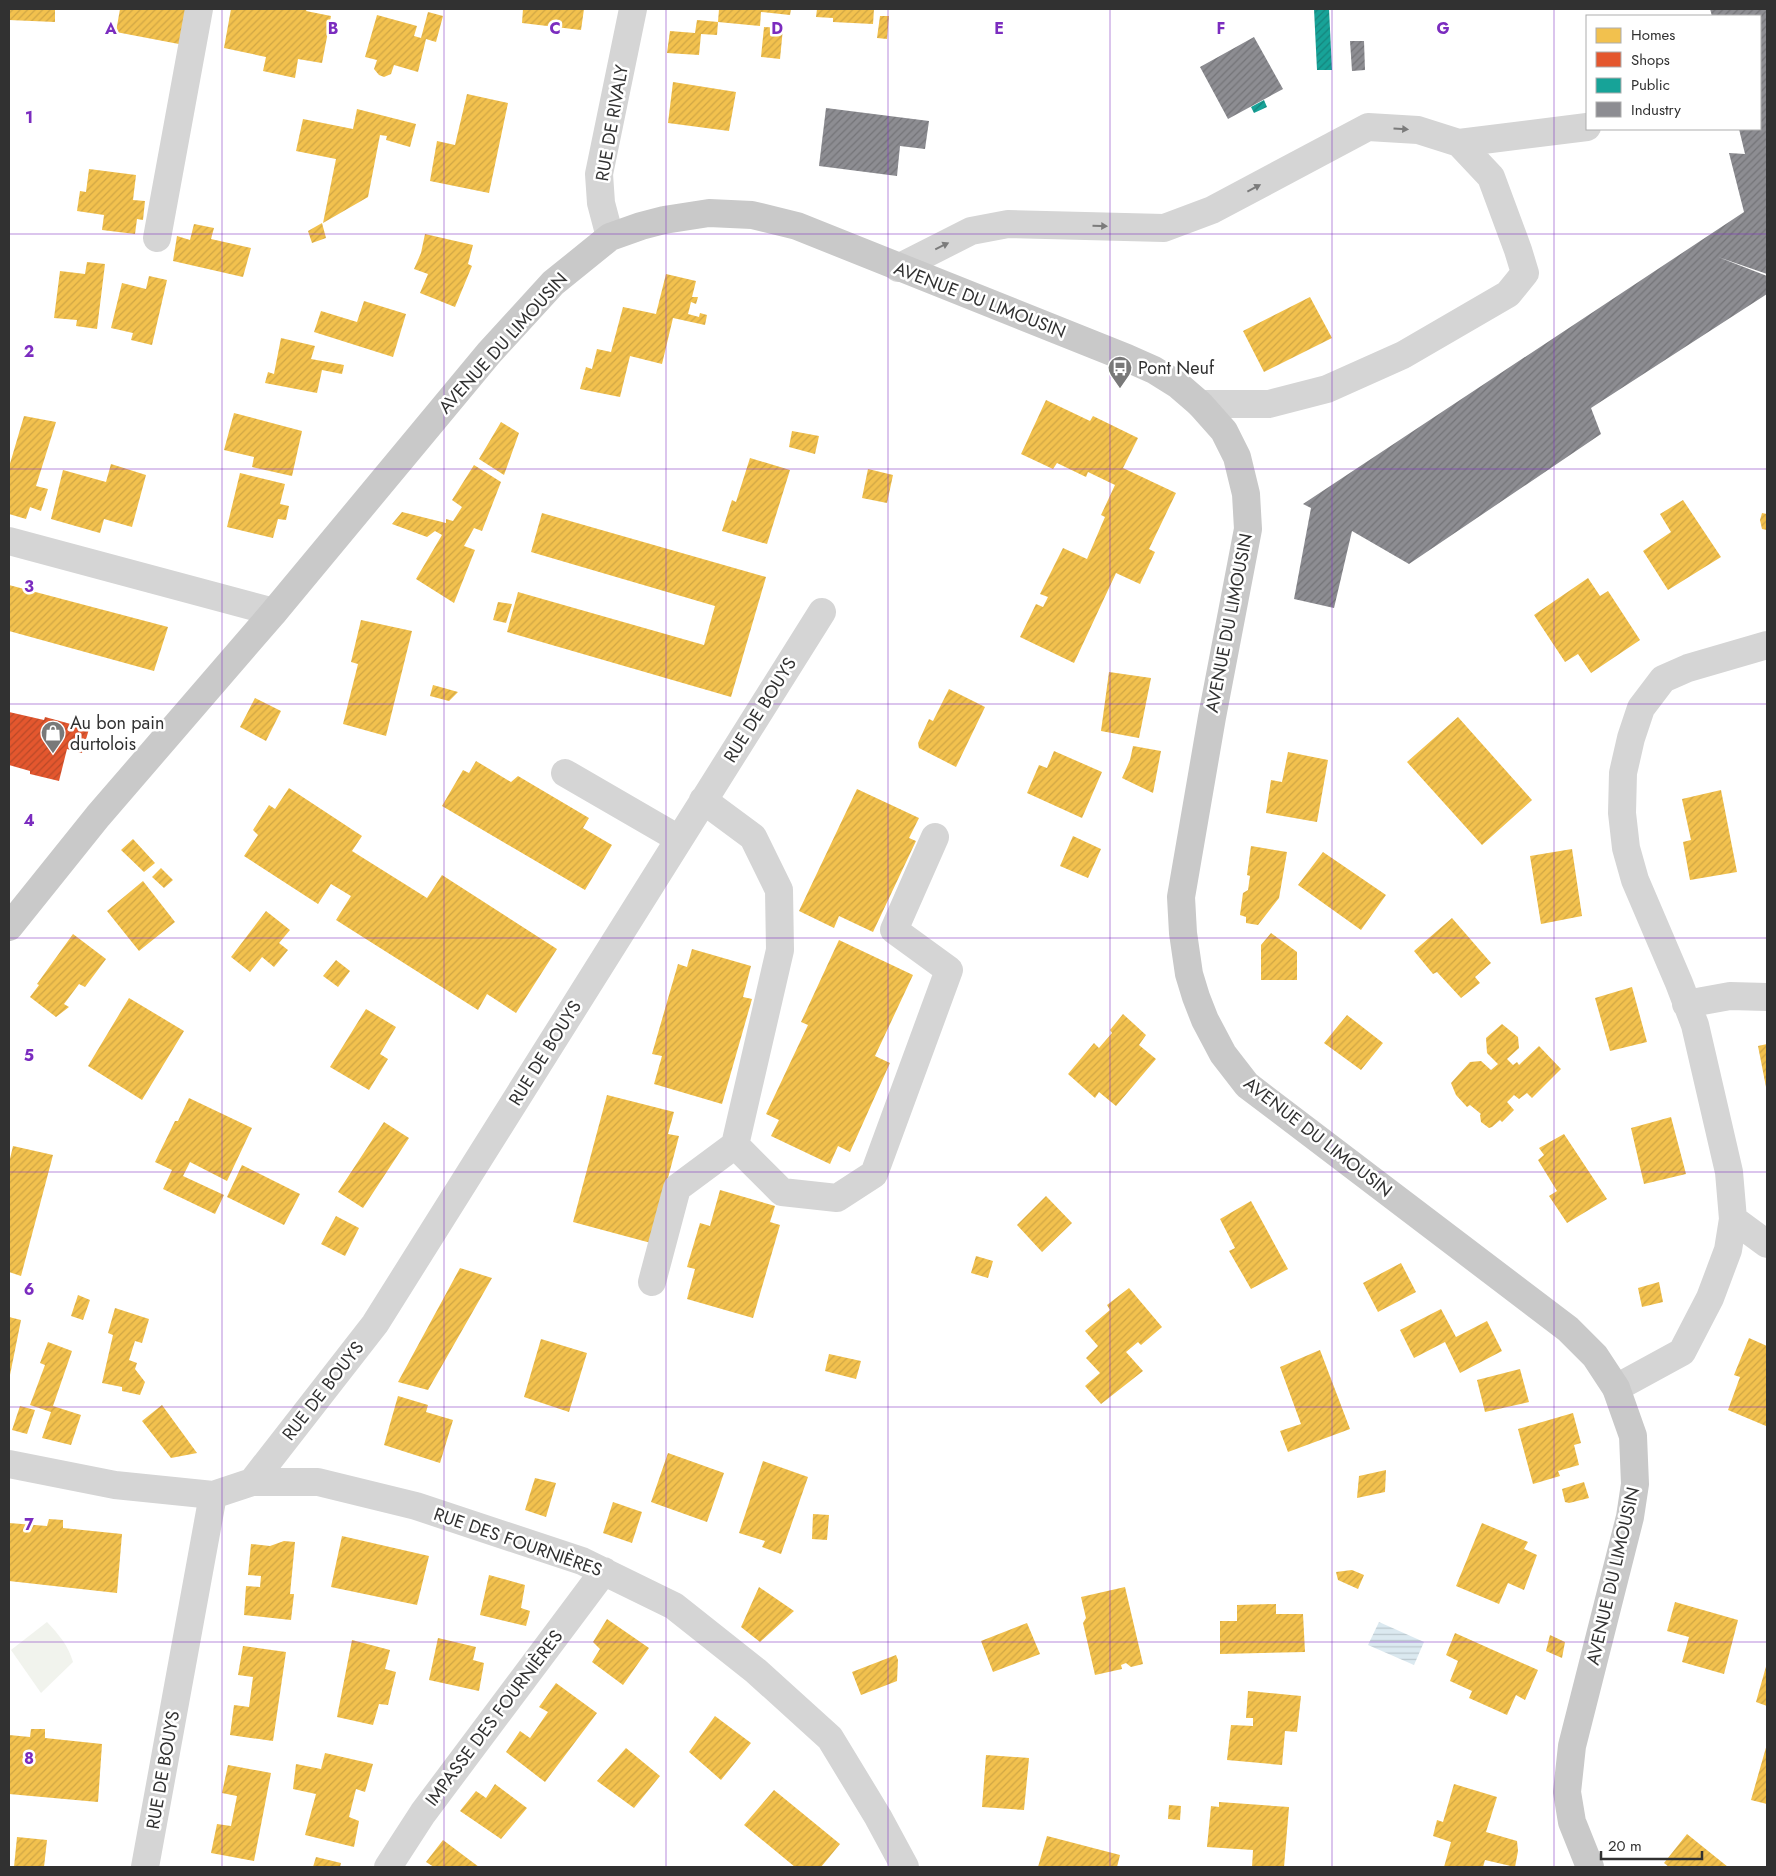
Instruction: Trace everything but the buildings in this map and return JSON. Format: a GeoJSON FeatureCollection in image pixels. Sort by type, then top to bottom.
{"type":"FeatureCollection","features":[{"type":"Feature","properties":{"kind":"main road","name":"AVENUE DU LIMOUSIN"},"geometry":{"type":"LineString","coordinates":[[9,928],[98,816],[274,612],[496,346],[553,283],[610,237],[656,222],[708,213],[752,215],[797,226],[1154,370],[1178,385],[1200,404],[1224,431],[1237,457],[1246,494],[1248,529],[1212,717],[1181,897],[1183,933],[1189,974],[1205,1020],[1223,1054],[1248,1085],[1568,1329],[1595,1356],[1616,1388],[1633,1436],[1636,1484],[1630,1517],[1572,1746],[1567,1792],[1572,1822],[1590,1867]]}},
{"type":"Feature","properties":{"kind":"street"},"geometry":{"type":"LineString","coordinates":[[156,238],[199,9]]}},
{"type":"Feature","properties":{"kind":"street","name":"RUE DE RIVALY"},"geometry":{"type":"LineString","coordinates":[[610,237],[601,202],[599,174],[633,9]]}},
{"type":"Feature","properties":{"kind":"street"},"geometry":{"type":"LineString","coordinates":[[898,268],[971,231],[1008,224],[1164,228],[1212,210],[1368,127],[1418,130],[1459,143],[1586,127]]}},
{"type":"Feature","properties":{"kind":"street"},"geometry":{"type":"LineString","coordinates":[[1200,404],[1270,404],[1327,389],[1402,355],[1508,294],[1525,273],[1518,250],[1491,177],[1459,143]]}},
{"type":"Feature","properties":{"kind":"street"},"geometry":{"type":"LineString","coordinates":[[9,541],[274,612]]}},
{"type":"Feature","properties":{"kind":"street","name":"RUE DE BOUYS"},"geometry":{"type":"LineString","coordinates":[[252,1482],[375,1324],[822,612]]}},
{"type":"Feature","properties":{"kind":"street"},"geometry":{"type":"LineString","coordinates":[[1616,1388],[1682,1352],[1710,1298],[1728,1250],[1733,1219],[1729,1172],[1695,1025],[1635,880],[1626,848],[1622,813],[1623,773],[1631,738],[1641,708],[1662,679],[1688,668],[1767,645]]}},
{"type":"Feature","properties":{"kind":"street"},"geometry":{"type":"LineString","coordinates":[[565,773],[679,839]]}},
{"type":"Feature","properties":{"kind":"street"},"geometry":{"type":"LineString","coordinates":[[652,1282],[677,1188],[735,1145],[780,950],[780,890],[753,838],[703,800]]}},
{"type":"Feature","properties":{"kind":"street"},"geometry":{"type":"LineString","coordinates":[[735,1145],[782,1192],[837,1198],[874,1174],[949,970],[894,930],[935,837]]}},
{"type":"Feature","properties":{"kind":"street"},"geometry":{"type":"LineString","coordinates":[[1686,1004],[1730,996],[1767,997]]}},
{"type":"Feature","properties":{"kind":"street"},"geometry":{"type":"LineString","coordinates":[[1733,1219],[1767,1244]]}},
{"type":"Feature","properties":{"kind":"street","name":"RUE DES FOURNIÈRES"},"geometry":{"type":"LineString","coordinates":[[9,1464],[115,1485],[213,1495],[252,1482],[318,1482],[407,1504],[582,1561],[674,1606],[756,1671],[830,1738],[878,1817],[905,1867]]}},
{"type":"Feature","properties":{"kind":"street","name":"RUE DE BOUYS"},"geometry":{"type":"LineString","coordinates":[[145,1867],[213,1495]]}},
{"type":"Feature","properties":{"kind":"street","name":"IMPASSE DES FOURNIÈRES"},"geometry":{"type":"LineString","coordinates":[[388,1867],[423,1813],[604,1571]]}},
{"type":"Feature","properties":{"kind":"shaded area"},"geometry":{"type":"Polygon","coordinates":[[[47,1622],[63,1640],[73,1662],[41,1693],[11,1650],[47,1622]]]}},
{"type":"Feature","properties":{"kind":"shaded area"},"geometry":{"type":"Polygon","coordinates":[[[1379,1622],[1424,1642],[1414,1665],[1368,1645],[1379,1622]]]}},
{"type":"Feature","properties":{"kind":"place","name":"Pont Neuf"},"geometry":{"type":"Point","coordinates":[1120,389]}},
{"type":"Feature","properties":{"kind":"place","name":"Au bon pain durtolois"},"geometry":{"type":"Point","coordinates":[53,754]}}]}
